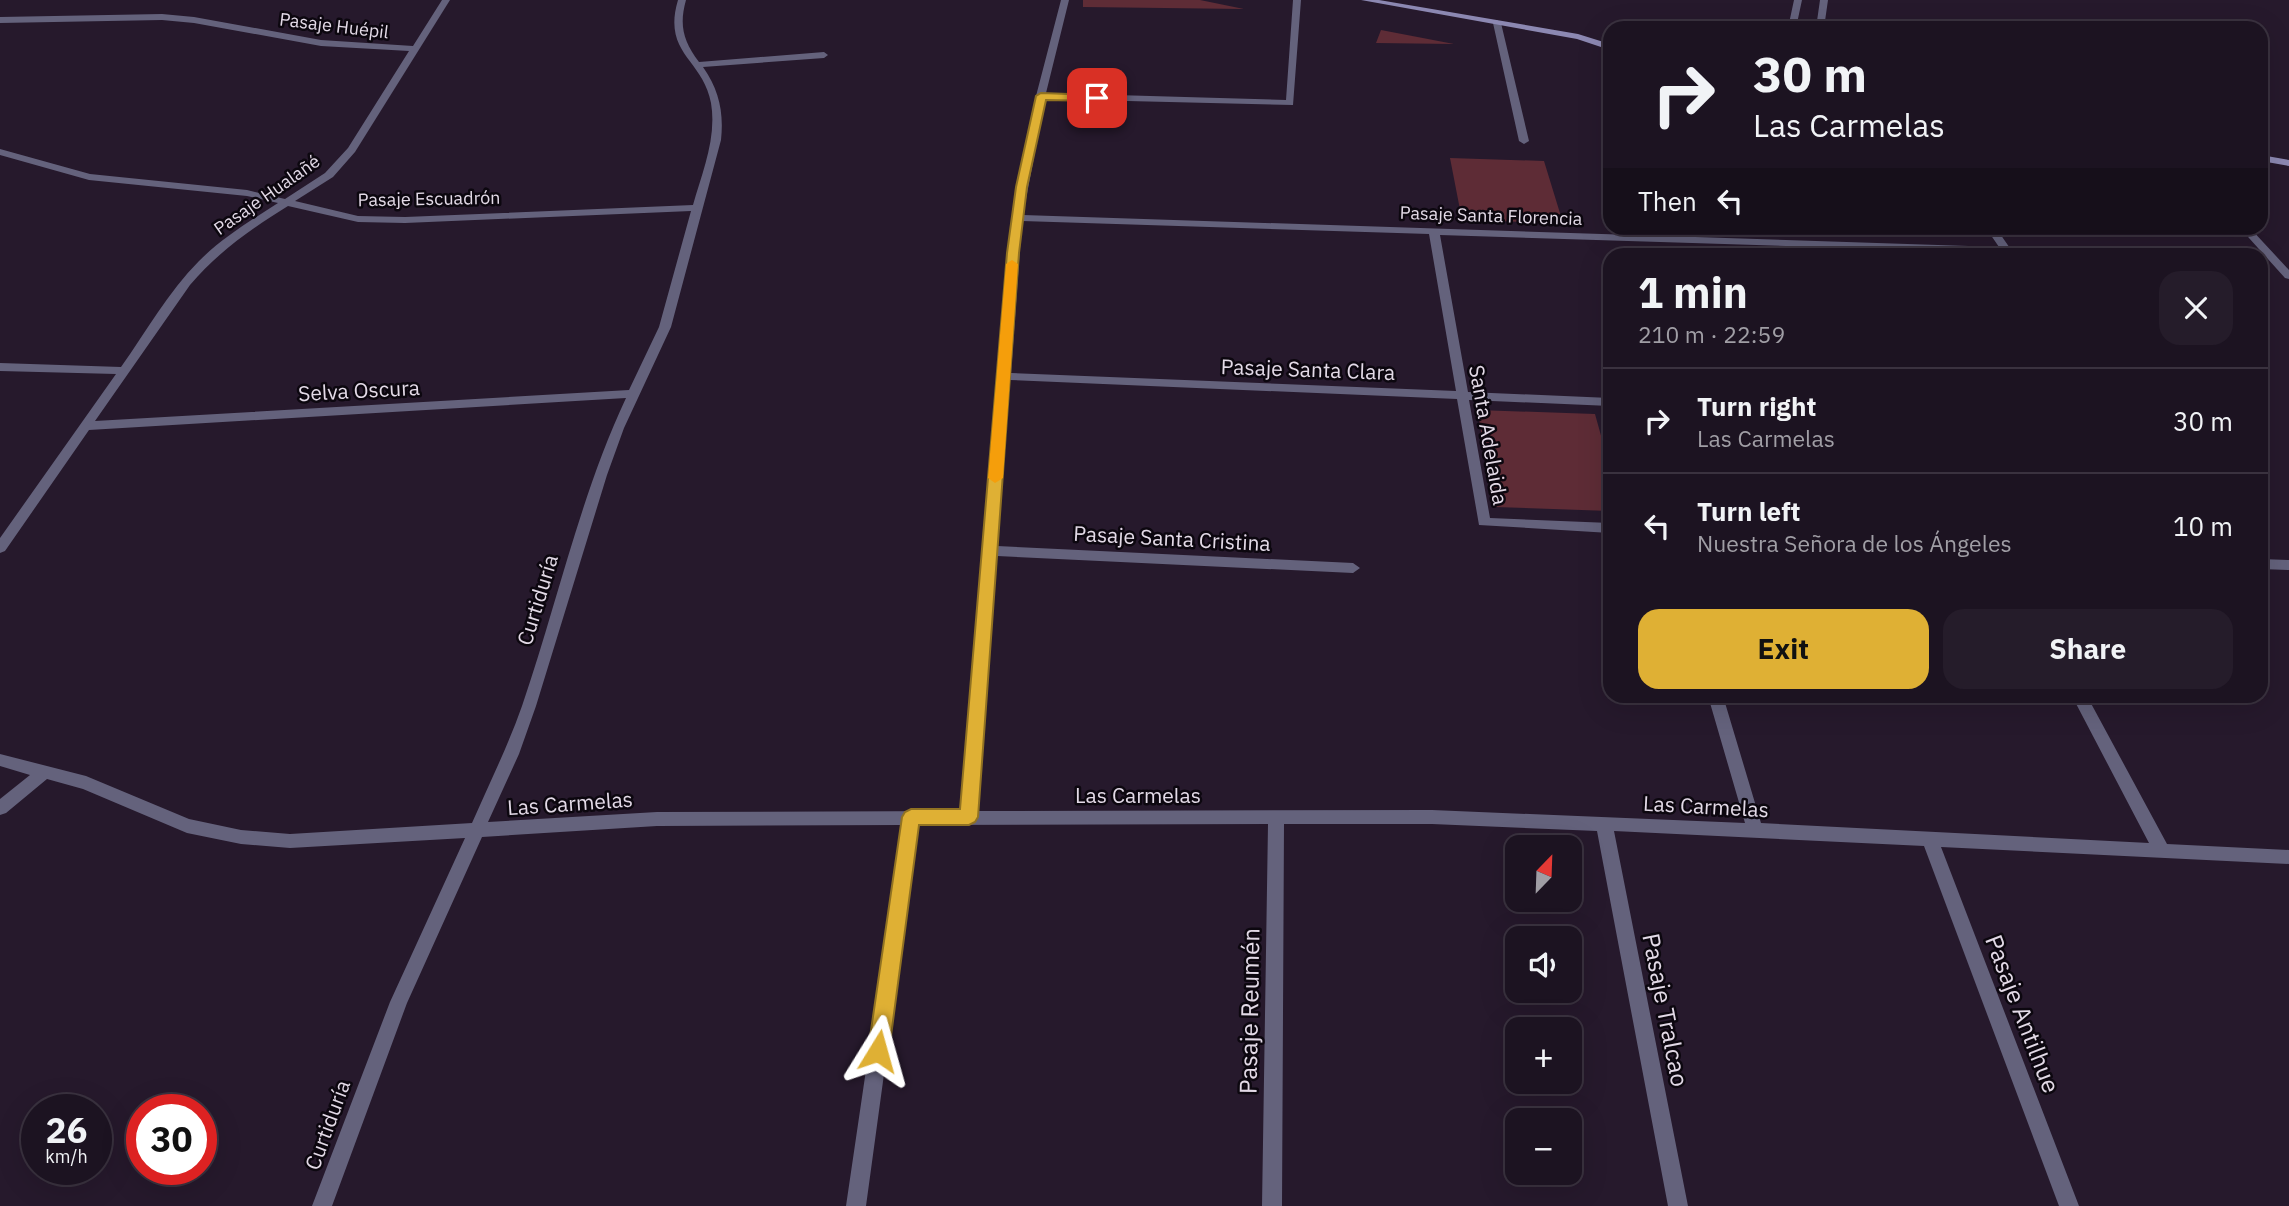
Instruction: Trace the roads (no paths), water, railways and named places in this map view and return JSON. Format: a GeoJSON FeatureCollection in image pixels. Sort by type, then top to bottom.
{"type":"FeatureCollection","features":[{"type":"Feature","properties":{"kind":"main road"},"geometry":{"type":"LineString","coordinates":[[1365,0],[1578,37],[1603,45]]}},
{"type":"Feature","properties":{"kind":"main road"},"geometry":{"type":"LineString","coordinates":[[1578,37],[1603,38]]}},
{"type":"Feature","properties":{"kind":"main road"},"geometry":{"type":"LineString","coordinates":[[2268,159],[2289,163]]}},
{"type":"Feature","properties":{"kind":"street","name":"Pasaje Hualañé"},"geometry":{"type":"LineString","coordinates":[[0,548],[186,283],[203,263],[241,231],[328,175],[352,150],[446,0]]}},
{"type":"Feature","properties":{"kind":"street","name":"Curtiduría"},"geometry":{"type":"LineString","coordinates":[[322,1206],[399,1002],[477,831],[529,706],[601,475],[618,428],[665,327],[716,140],[718,120],[711,89],[678,33],[677,22],[682,0]]}},
{"type":"Feature","properties":{"kind":"street"},"geometry":{"type":"LineString","coordinates":[[969,817],[1017,218],[1041,96],[1065,0]]}},
{"type":"Feature","properties":{"kind":"street"},"geometry":{"type":"LineString","coordinates":[[1041,96],[1290,103],[1297,0]]}},
{"type":"Feature","properties":{"kind":"street"},"geometry":{"type":"LineString","coordinates":[[1794,21],[1798,0]]}},
{"type":"Feature","properties":{"kind":"street"},"geometry":{"type":"LineString","coordinates":[[1821,21],[1824,0]]}},
{"type":"Feature","properties":{"kind":"street","name":"Pasaje Huépil"},"geometry":{"type":"LineString","coordinates":[[0,20],[162,17],[320,43],[414,49]]}},
{"type":"Feature","properties":{"kind":"street"},"geometry":{"type":"LineString","coordinates":[[1496,23],[1503,42],[1524,141]]}},
{"type":"Feature","properties":{"kind":"street"},"geometry":{"type":"LineString","coordinates":[[695,65],[824,55]]}},
{"type":"Feature","properties":{"kind":"street","name":"Pasaje Escuadrón"},"geometry":{"type":"LineString","coordinates":[[0,152],[89,177],[204,187],[288,202],[338,216],[381,220],[698,208]]}},
{"type":"Feature","properties":{"kind":"street","name":"Pasaje Santa Florencia"},"geometry":{"type":"LineString","coordinates":[[1017,218],[1871,248]]}},
{"type":"Feature","properties":{"kind":"street","name":"Santa Adelaida"},"geometry":{"type":"LineString","coordinates":[[1434,232],[1484,522],[1603,528]]}},
{"type":"Feature","properties":{"kind":"street"},"geometry":{"type":"LineString","coordinates":[[2251,235],[2263,248]]}},
{"type":"Feature","properties":{"kind":"street"},"geometry":{"type":"LineString","coordinates":[[2268,253],[2289,276]]}},
{"type":"Feature","properties":{"kind":"street"},"geometry":{"type":"LineString","coordinates":[[0,367],[124,371]]}},
{"type":"Feature","properties":{"kind":"street","name":"Pasaje Santa Clara"},"geometry":{"type":"LineString","coordinates":[[1003,376],[1603,402]]}},
{"type":"Feature","properties":{"kind":"street","name":"Selva Oscura"},"geometry":{"type":"LineString","coordinates":[[85,426],[635,394]]}},
{"type":"Feature","properties":{"kind":"street","name":"Pasaje Santa Cristina"},"geometry":{"type":"LineString","coordinates":[[990,551],[1353,568]]}},
{"type":"Feature","properties":{"kind":"street"},"geometry":{"type":"LineString","coordinates":[[2268,564],[2289,565]]}},
{"type":"Feature","properties":{"kind":"street"},"geometry":{"type":"LineString","coordinates":[[1717,703],[1755,830]]}},
{"type":"Feature","properties":{"kind":"street"},"geometry":{"type":"LineString","coordinates":[[2084,703],[2162,851]]}},
{"type":"Feature","properties":{"kind":"street","name":"Las Carmelas"},"geometry":{"type":"LineString","coordinates":[[0,760],[86,783],[187,826],[241,837],[290,841],[657,819],[1432,817],[2289,857]]}},
{"type":"Feature","properties":{"kind":"street"},"geometry":{"type":"LineString","coordinates":[[0,808],[45,772]]}},
{"type":"Feature","properties":{"kind":"street"},"geometry":{"type":"LineString","coordinates":[[856,1206],[911,817]]}},
{"type":"Feature","properties":{"kind":"street","name":"Pasaje Reumén"},"geometry":{"type":"LineString","coordinates":[[1272,1206],[1276,817]]}},
{"type":"Feature","properties":{"kind":"street","name":"Pasaje Tralcao"},"geometry":{"type":"LineString","coordinates":[[1604,824],[1678,1206]]}},
{"type":"Feature","properties":{"kind":"street","name":"Pasaje Antilhue"},"geometry":{"type":"LineString","coordinates":[[1930,839],[2069,1206]]}}]}
